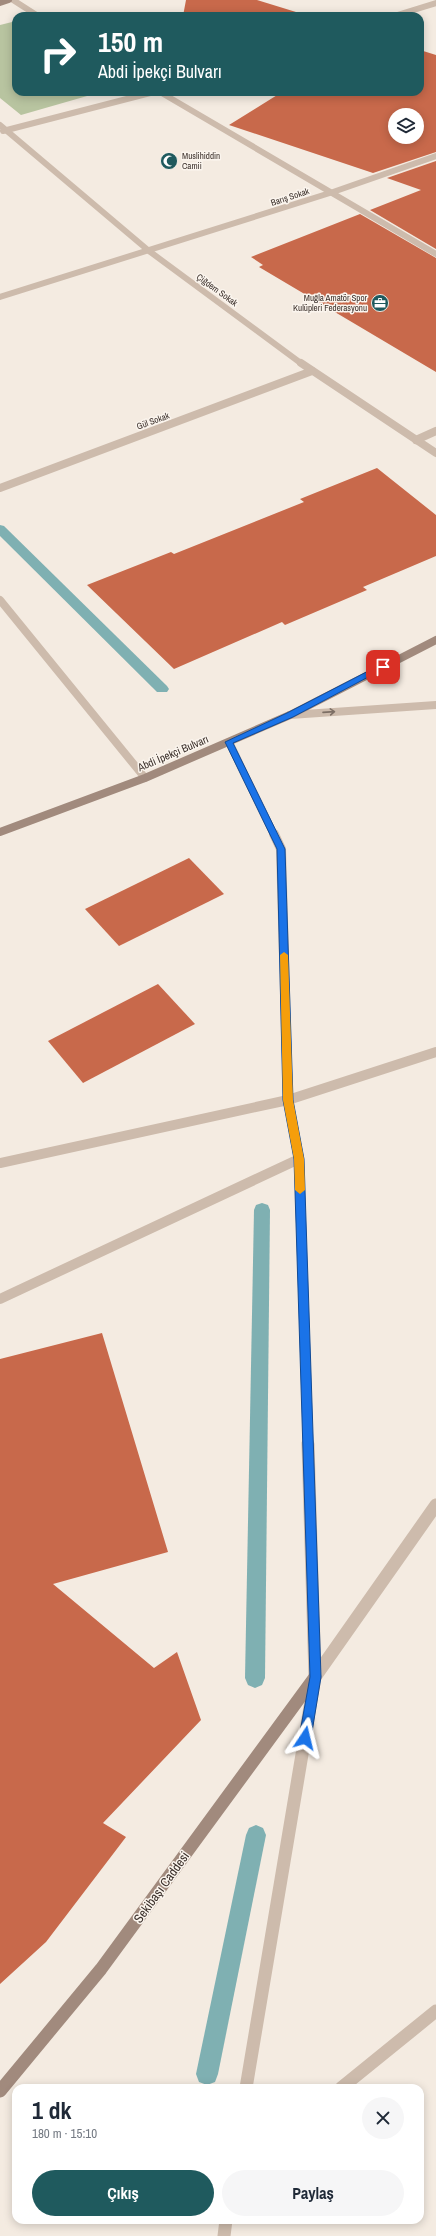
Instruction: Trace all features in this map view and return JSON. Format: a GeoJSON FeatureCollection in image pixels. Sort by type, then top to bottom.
{"type":"FeatureCollection","features":[{"type":"Feature","properties":{"kind":"main road"},"geometry":{"type":"LineString","coordinates":[[0,3],[9,0]]}},
{"type":"Feature","properties":{"kind":"main road","name":"Abdi İpekçi Bulvarı"},"geometry":{"type":"LineString","coordinates":[[0,832],[145,778],[229,742],[290,715],[436,640]]}},
{"type":"Feature","properties":{"kind":"main road","name":"Sekibaşı Caddesi"},"geometry":{"type":"LineString","coordinates":[[0,2091],[101,1969],[315,1677]]}},
{"type":"Feature","properties":{"kind":"street"},"geometry":{"type":"LineString","coordinates":[[13,0],[32,12]]}},
{"type":"Feature","properties":{"kind":"street"},"geometry":{"type":"LineString","coordinates":[[406,12],[436,2]]}},
{"type":"Feature","properties":{"kind":"street"},"geometry":{"type":"LineString","coordinates":[[4,131],[139,96]]}},
{"type":"Feature","properties":{"kind":"street"},"geometry":{"type":"LineString","coordinates":[[167,96],[333,192],[436,254]]}},
{"type":"Feature","properties":{"kind":"street","name":"Çiğdem Sokak"},"geometry":{"type":"LineString","coordinates":[[0,125],[4,131],[148,251],[312,372],[436,453]]}},
{"type":"Feature","properties":{"kind":"street","name":"Barış Sokak"},"geometry":{"type":"LineString","coordinates":[[0,297],[333,192],[436,156]]}},
{"type":"Feature","properties":{"kind":"street","name":"Gül Sokak"},"geometry":{"type":"LineString","coordinates":[[0,488],[312,372]]}},
{"type":"Feature","properties":{"kind":"street"},"geometry":{"type":"LineString","coordinates":[[416,440],[436,431]]}},
{"type":"Feature","properties":{"kind":"street"},"geometry":{"type":"LineString","coordinates":[[0,600],[145,778]]}},
{"type":"Feature","properties":{"kind":"street"},"geometry":{"type":"LineString","coordinates":[[290,715],[436,706]]}},
{"type":"Feature","properties":{"kind":"street"},"geometry":{"type":"LineString","coordinates":[[229,742],[281,849],[288,1100],[299,1159],[315,1677],[247,2084]]}},
{"type":"Feature","properties":{"kind":"street"},"geometry":{"type":"LineString","coordinates":[[0,1163],[288,1100],[436,1052]]}},
{"type":"Feature","properties":{"kind":"street"},"geometry":{"type":"LineString","coordinates":[[0,1299],[299,1159]]}},
{"type":"Feature","properties":{"kind":"street"},"geometry":{"type":"LineString","coordinates":[[315,1677],[436,1506]]}},
{"type":"Feature","properties":{"kind":"street"},"geometry":{"type":"LineString","coordinates":[[346,2084],[436,2011]]}},
{"type":"Feature","properties":{"kind":"street"},"geometry":{"type":"LineString","coordinates":[[224,2236],[226,2224]]}},
{"type":"Feature","properties":{"kind":"green space"},"geometry":{"type":"Polygon","coordinates":[[[12,22],[12,96],[87,96],[21,115],[0,98],[0,25],[12,22]]]}},
{"type":"Feature","properties":{"kind":"building"},"geometry":{"type":"Polygon","coordinates":[[[186,0],[257,0],[296,12],[184,12],[186,0]]]}},
{"type":"Feature","properties":{"kind":"building"},"geometry":{"type":"Polygon","coordinates":[[[424,51],[436,55],[436,152],[373,173],[229,125],[276,96],[424,96],[424,51]]]}},
{"type":"Feature","properties":{"kind":"building"},"geometry":{"type":"Polygon","coordinates":[[[436,161],[436,249],[370,210],[421,190],[387,178],[436,161]]]}},
{"type":"Feature","properties":{"kind":"building"},"geometry":{"type":"Polygon","coordinates":[[[360,214],[436,258],[436,372],[259,267],[263,265],[251,257],[360,214]]]}},
{"type":"Feature","properties":{"kind":"building"},"geometry":{"type":"Polygon","coordinates":[[[377,468],[436,515],[436,556],[363,587],[367,590],[285,625],[282,622],[174,669],[87,585],[171,552],[174,554],[304,502],[300,499],[377,468]]]}},
{"type":"Feature","properties":{"kind":"building"},"geometry":{"type":"Polygon","coordinates":[[[189,858],[224,894],[119,946],[85,909],[189,858]]]}},
{"type":"Feature","properties":{"kind":"building"},"geometry":{"type":"Polygon","coordinates":[[[158,984],[195,1024],[83,1083],[48,1041],[158,984]]]}},
{"type":"Feature","properties":{"kind":"building"},"geometry":{"type":"Polygon","coordinates":[[[102,1333],[168,1552],[53,1584],[154,1668],[177,1652],[201,1720],[103,1823],[126,1837],[46,1942],[0,1984],[0,1359],[102,1333]]]}},
{"type":"Feature","properties":{"kind":"waterway"},"geometry":{"type":"LineString","coordinates":[[0,529],[162,689]]}},
{"type":"Feature","properties":{"kind":"waterway"},"geometry":{"type":"LineString","coordinates":[[255,1678],[262,1210]]}},
{"type":"Feature","properties":{"kind":"waterway"},"geometry":{"type":"LineString","coordinates":[[207,2074],[256,1835]]}},
{"type":"Feature","properties":{"kind":"slow traffic"},"geometry":{"type":"LineString","coordinates":[[284,955],[288,1100],[299,1159],[300,1190]]}},
{"type":"Feature","properties":{"kind":"place","name":"Muslihiddin Camii"},"geometry":{"type":"Point","coordinates":[169,161]}},
{"type":"Feature","properties":{"kind":"place","name":"Muğla Amatör Spor Kulüpleri Federasyonu"},"geometry":{"type":"Point","coordinates":[380,303]}},
{"type":"Feature","properties":{"kind":"route"},"geometry":{"type":"LineString","coordinates":[[305,1738],[315,1677],[299,1159],[288,1100],[281,849],[229,742],[290,715],[383,667]]}}]}
